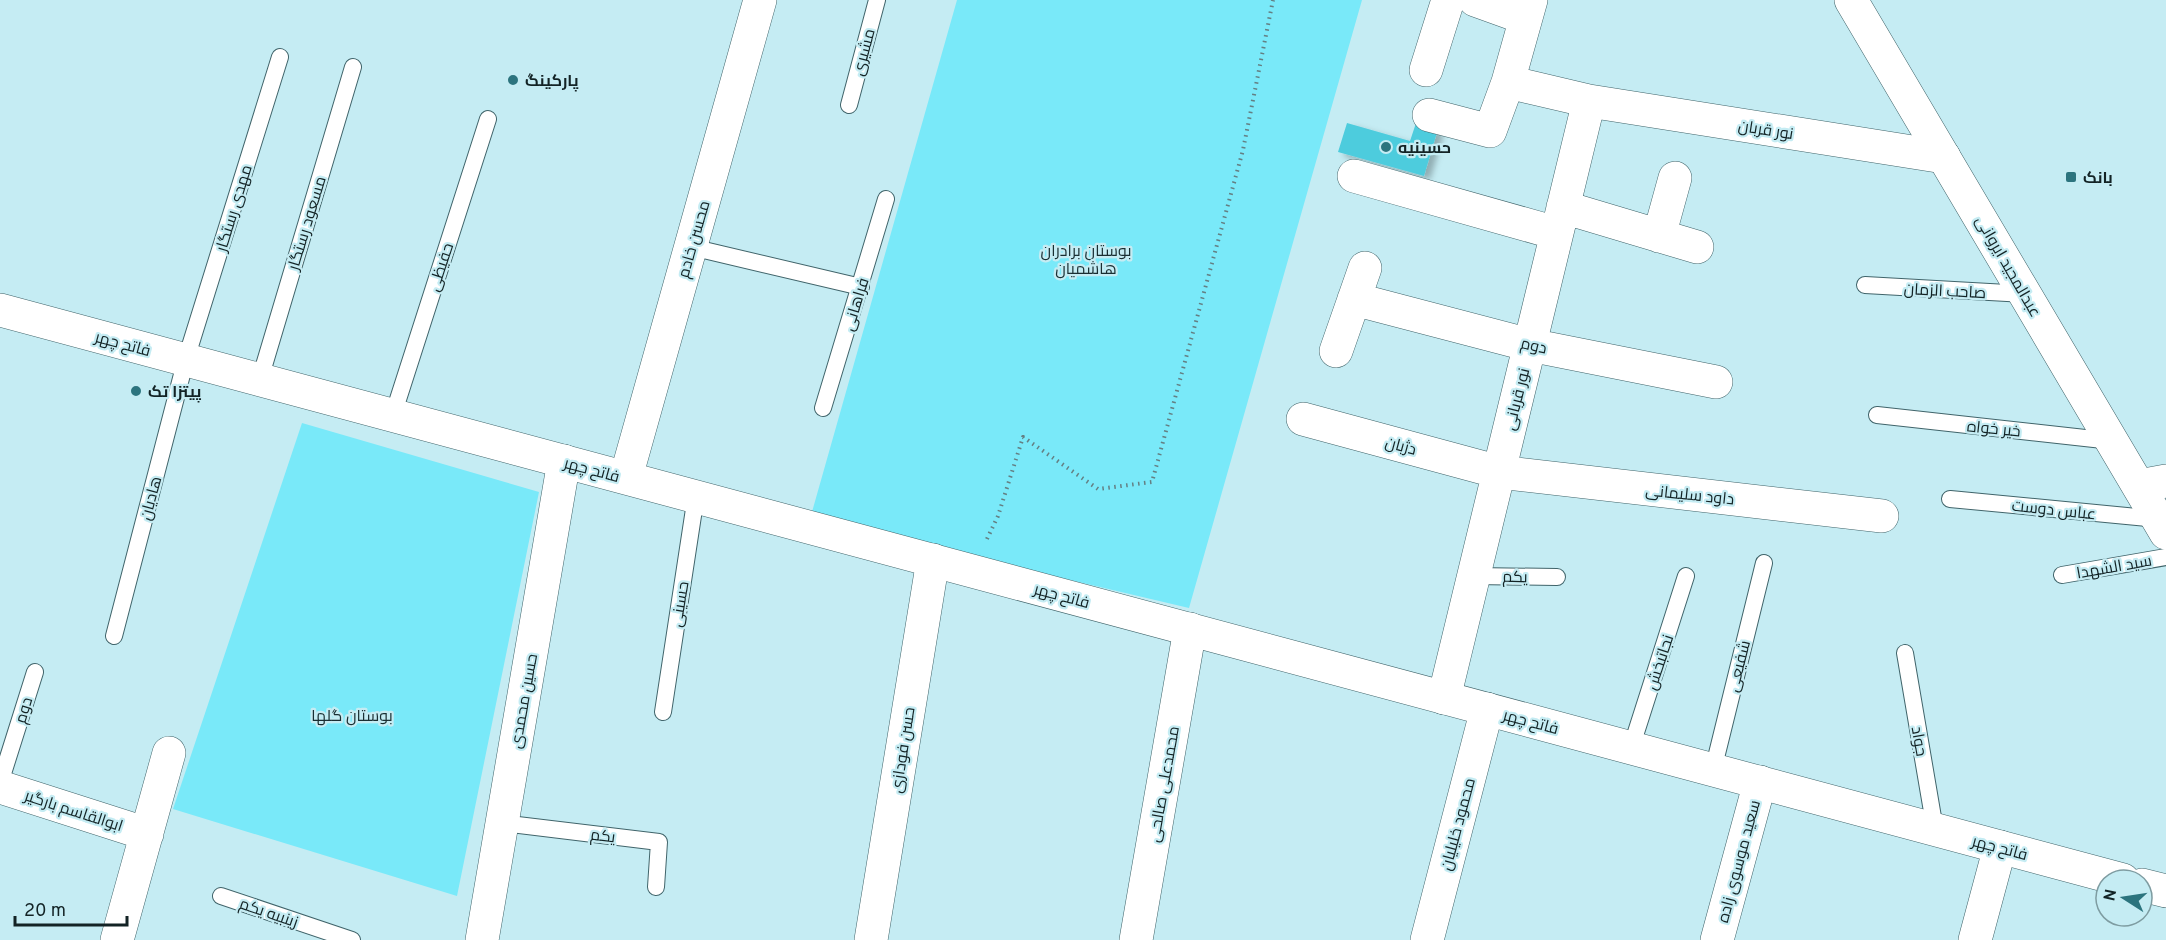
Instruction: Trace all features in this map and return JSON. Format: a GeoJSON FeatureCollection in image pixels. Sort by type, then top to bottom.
{"type":"FeatureCollection","features":[{"type":"Feature","properties":{"kind":"street","name":"محسن خادم"},"geometry":{"type":"LineString","coordinates":[[626,477],[760,0]]}},
{"type":"Feature","properties":{"kind":"street"},"geometry":{"type":"LineString","coordinates":[[1426,70],[1448,0]]}},
{"type":"Feature","properties":{"kind":"street"},"geometry":{"type":"LineString","coordinates":[[1430,115],[1490,131],[1508,82],[1528,9],[1474,0]]}},
{"type":"Feature","properties":{"kind":"street","name":"عبدالمجید ایروانی"},"geometry":{"type":"LineString","coordinates":[[1851,0],[2112,441],[2152,483],[2162,526]]}},
{"type":"Feature","properties":{"kind":"street","name":"نور قربان"},"geometry":{"type":"LineString","coordinates":[[1508,82],[1589,101],[1944,157]]}},
{"type":"Feature","properties":{"kind":"street","name":"نور قربانی"},"geometry":{"type":"LineString","coordinates":[[1444,698],[1589,101]]}},
{"type":"Feature","properties":{"kind":"street"},"geometry":{"type":"LineString","coordinates":[[1354,176],[1560,220],[1659,236],[1697,247]]}},
{"type":"Feature","properties":{"kind":"street"},"geometry":{"type":"LineString","coordinates":[[1659,236],[1676,178]]}},
{"type":"Feature","properties":{"kind":"street"},"geometry":{"type":"LineString","coordinates":[[1336,351],[1365,268]]}},
{"type":"Feature","properties":{"kind":"street","name":"دوم"},"geometry":{"type":"LineString","coordinates":[[1354,298],[1530,345],[1716,382]]}},
{"type":"Feature","properties":{"kind":"street","name":"فاتح چهر"},"geometry":{"type":"LineString","coordinates":[[0,310],[2094,872]]}},
{"type":"Feature","properties":{"kind":"street","name":"دژبان"},"geometry":{"type":"LineString","coordinates":[[1303,419],[1499,472]]}},
{"type":"Feature","properties":{"kind":"street","name":"حسین محمدی"},"geometry":{"type":"LineString","coordinates":[[482,940],[564,461]]}},
{"type":"Feature","properties":{"kind":"street","name":"داود سلیمانی"},"geometry":{"type":"LineString","coordinates":[[1499,472],[1882,516]]}},
{"type":"Feature","properties":{"kind":"street","name":"حسن فودازی"},"geometry":{"type":"LineString","coordinates":[[871,940],[933,560]]}},
{"type":"Feature","properties":{"kind":"street","name":"محمدعلی صالحی"},"geometry":{"type":"LineString","coordinates":[[1136,940],[1190,629]]}},
{"type":"Feature","properties":{"kind":"street","name":"محمود خلیلیان"},"geometry":{"type":"LineString","coordinates":[[1427,940],[1487,709]]}},
{"type":"Feature","properties":{"kind":"street"},"geometry":{"type":"LineString","coordinates":[[117,940],[169,753]]}},
{"type":"Feature","properties":{"kind":"street","name":"سعید موسوی زاده"},"geometry":{"type":"LineString","coordinates":[[1717,940],[1760,782]]}},
{"type":"Feature","properties":{"kind":"street","name":"ابوالقاسم بارگیر"},"geometry":{"type":"LineString","coordinates":[[0,785],[147,834]]}},
{"type":"Feature","properties":{"kind":"street"},"geometry":{"type":"LineString","coordinates":[[1975,940],[2000,847]]}},
{"type":"Feature","properties":{"kind":"lane","name":"مشیری"},"geometry":{"type":"LineString","coordinates":[[849,105],[877,0]]}},
{"type":"Feature","properties":{"kind":"lane","name":"مهدی رستگار"},"geometry":{"type":"LineString","coordinates":[[186,360],[280,57]]}},
{"type":"Feature","properties":{"kind":"lane","name":"مسعود رستگار"},"geometry":{"type":"LineString","coordinates":[[260,379],[353,67]]}},
{"type":"Feature","properties":{"kind":"lane","name":"حفیظی"},"geometry":{"type":"LineString","coordinates":[[393,415],[488,118]]}},
{"type":"Feature","properties":{"kind":"lane","name":"فراهانی"},"geometry":{"type":"LineString","coordinates":[[824,408],[886,199]]}},
{"type":"Feature","properties":{"kind":"lane"},"geometry":{"type":"LineString","coordinates":[[691,247],[861,286]]}},
{"type":"Feature","properties":{"kind":"lane","name":"صاحب الزمان"},"geometry":{"type":"LineString","coordinates":[[1865,285],[2025,294]]}},
{"type":"Feature","properties":{"kind":"lane","name":"هادیان"},"geometry":{"type":"LineString","coordinates":[[114,636],[186,360]]}},
{"type":"Feature","properties":{"kind":"lane","name":"خیر خواه"},"geometry":{"type":"LineString","coordinates":[[1877,415],[2112,441]]}},
{"type":"Feature","properties":{"kind":"lane","name":"حسینی"},"geometry":{"type":"LineString","coordinates":[[663,712],[696,496]]}},
{"type":"Feature","properties":{"kind":"lane","name":"عباس دوست"},"geometry":{"type":"LineString","coordinates":[[1950,499],[2162,526]]}},
{"type":"Feature","properties":{"kind":"lane","name":"سید الشهدا"},"geometry":{"type":"LineString","coordinates":[[2062,575],[2166,556]]}},
{"type":"Feature","properties":{"kind":"lane","name":"شفیعی"},"geometry":{"type":"LineString","coordinates":[[1713,770],[1764,563]]}},
{"type":"Feature","properties":{"kind":"lane","name":"یکم"},"geometry":{"type":"LineString","coordinates":[[1473,576],[1557,577]]}},
{"type":"Feature","properties":{"kind":"lane","name":"نجاتبخش"},"geometry":{"type":"LineString","coordinates":[[1631,748],[1686,576]]}},
{"type":"Feature","properties":{"kind":"lane","name":"جواد"},"geometry":{"type":"LineString","coordinates":[[1905,653],[1935,829]]}},
{"type":"Feature","properties":{"kind":"lane","name":"دوم"},"geometry":{"type":"LineString","coordinates":[[0,785],[35,672]]}},
{"type":"Feature","properties":{"kind":"lane","name":"یکم"},"geometry":{"type":"LineString","coordinates":[[502,823],[659,842],[656,887]]}},
{"type":"Feature","properties":{"kind":"lane","name":"زینبیه یکم"},"geometry":{"type":"LineString","coordinates":[[221,896],[352,940]]}},
{"type":"Feature","properties":{"kind":"path"},"geometry":{"type":"LineString","coordinates":[[973,571],[998,516],[1023,437],[1098,489],[1152,482],[1243,150],[1273,0]]}},
{"type":"Feature","properties":{"kind":"green space","name":"بوستان برادران هاشمیان"},"geometry":{"type":"Polygon","coordinates":[[[957,0],[1362,0],[1189,608],[810,519],[957,0]]]}},
{"type":"Feature","properties":{"kind":"green space","name":"بوستان گلها"},"geometry":{"type":"Polygon","coordinates":[[[302,423],[539,492],[457,896],[173,809],[302,423]]]}},
{"type":"Feature","properties":{"kind":"building","name":"حسینیه"},"geometry":{"type":"Polygon","coordinates":[[[1347,123],[1410,141],[1416,123],[1438,129],[1424,176],[1338,152],[1347,123]]]}},
{"type":"Feature","properties":{"kind":"place","name":"پارکینگ"},"geometry":{"type":"Point","coordinates":[513,80]}},
{"type":"Feature","properties":{"kind":"place","name":"حسینیه"},"geometry":{"type":"Point","coordinates":[1386,147]}},
{"type":"Feature","properties":{"kind":"place","name":"بانک"},"geometry":{"type":"Point","coordinates":[2071,177]}},
{"type":"Feature","properties":{"kind":"place","name":"پیتزا تک"},"geometry":{"type":"Point","coordinates":[136,391]}}]}
